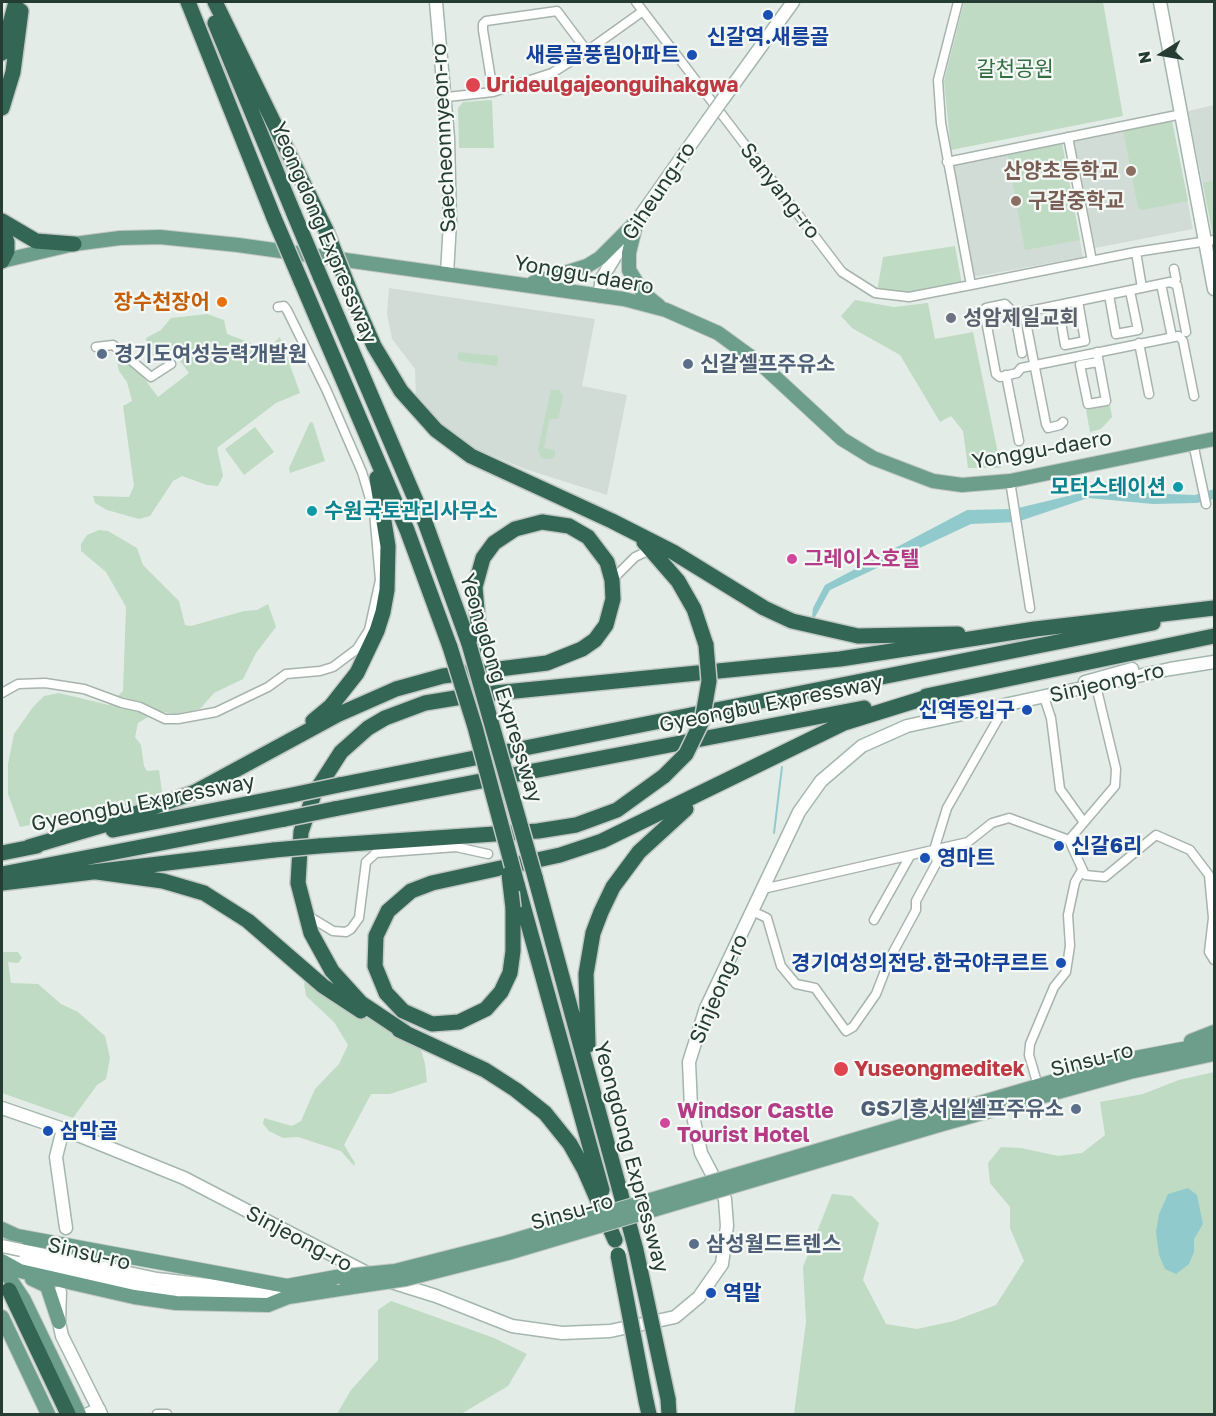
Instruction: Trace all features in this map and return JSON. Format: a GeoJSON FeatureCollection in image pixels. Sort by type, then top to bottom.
{"type":"FeatureCollection","features":[{"type":"Feature","properties":{"kind":"highway","name":"Yeongdong Expressway"},"geometry":{"type":"LineString","coordinates":[[188,2],[274,218],[407,530],[450,647],[564,1047],[616,1247],[647,1408]]}},
{"type":"Feature","properties":{"kind":"highway","name":"Yeongdong Expressway"},"geometry":{"type":"LineString","coordinates":[[207,2],[475,645],[492,720],[636,1251],[668,1407]]}},
{"type":"Feature","properties":{"kind":"highway"},"geometry":{"type":"LineString","coordinates":[[2,883],[274,850],[538,831],[576,825],[617,810],[664,776],[686,754],[702,721],[709,681],[706,645],[687,596],[652,549],[630,530],[471,456],[436,430],[401,391],[386,368],[350,291],[326,230],[215,2]]}},
{"type":"Feature","properties":{"kind":"highway"},"geometry":{"type":"LineString","coordinates":[[2,32],[19,5]]}},
{"type":"Feature","properties":{"kind":"highway"},"geometry":{"type":"LineString","coordinates":[[2,53],[19,5]]}},
{"type":"Feature","properties":{"kind":"highway"},"geometry":{"type":"LineString","coordinates":[[2,78],[19,5]]}},
{"type":"Feature","properties":{"kind":"highway"},"geometry":{"type":"LineString","coordinates":[[2,108],[13,72],[19,5]]}},
{"type":"Feature","properties":{"kind":"highway"},"geometry":{"type":"LineString","coordinates":[[2,221],[36,241],[74,244]]}},
{"type":"Feature","properties":{"kind":"highway"},"geometry":{"type":"LineString","coordinates":[[2,228],[7,242],[7,251],[2,261]]}},
{"type":"Feature","properties":{"kind":"highway"},"geometry":{"type":"LineString","coordinates":[[285,744],[330,706],[344,690],[366,654],[383,612],[389,572],[386,521],[362,421]]}},
{"type":"Feature","properties":{"kind":"highway"},"geometry":{"type":"LineString","coordinates":[[612,521],[673,552],[764,608],[814,627],[878,637],[1035,629]]}},
{"type":"Feature","properties":{"kind":"highway"},"geometry":{"type":"LineString","coordinates":[[29,847],[173,801],[337,716],[396,689],[443,676],[547,663],[573,654],[595,640],[606,625],[612,609],[612,580],[602,553],[588,537],[577,530],[552,522],[515,529],[494,543],[479,567],[475,598],[475,645]]}},
{"type":"Feature","properties":{"kind":"highway"},"geometry":{"type":"LineString","coordinates":[[406,1033],[368,1008],[345,988],[319,950],[305,914],[298,884],[298,857],[306,811],[341,752],[368,728],[403,710],[474,694],[829,661],[1035,629],[1215,609]]}},
{"type":"Feature","properties":{"kind":"highway","name":"Gyeongbu Expressway"},"geometry":{"type":"LineString","coordinates":[[2,853],[1215,609]]}},
{"type":"Feature","properties":{"kind":"highway","name":"Gyeongbu Expressway"},"geometry":{"type":"LineString","coordinates":[[2,873],[934,695],[1215,636]]}},
{"type":"Feature","properties":{"kind":"highway"},"geometry":{"type":"LineString","coordinates":[[506,838],[513,908],[513,951],[510,973],[501,992],[486,1009],[459,1022],[432,1024],[403,1011],[386,993],[375,966],[376,936],[388,910],[411,891],[432,883],[560,855],[602,841],[844,723],[934,695]]}},
{"type":"Feature","properties":{"kind":"highway"},"geometry":{"type":"LineString","coordinates":[[594,1095],[585,1004],[586,974],[593,933],[601,912],[626,868],[656,834],[683,811],[739,774]]}},
{"type":"Feature","properties":{"kind":"highway"},"geometry":{"type":"LineString","coordinates":[[97,872],[163,881],[204,893],[248,921],[340,999],[485,1070],[516,1090],[545,1113],[570,1144],[584,1169],[616,1247]]}},
{"type":"Feature","properties":{"kind":"highway"},"geometry":{"type":"LineString","coordinates":[[7,1289],[58,1414]]}},
{"type":"Feature","properties":{"kind":"highway"},"geometry":{"type":"LineString","coordinates":[[7,1289],[68,1414]]}},
{"type":"Feature","properties":{"kind":"main road"},"geometry":{"type":"LineString","coordinates":[[522,285],[544,281],[587,266],[600,258],[636,222]]}},
{"type":"Feature","properties":{"kind":"main road"},"geometry":{"type":"LineString","coordinates":[[636,222],[629,253],[629,270],[643,293],[666,310]]}},
{"type":"Feature","properties":{"kind":"main road","name":"Yonggu-daero"},"geometry":{"type":"LineString","coordinates":[[2,261],[74,244],[120,238],[160,237],[238,245],[447,274],[599,296],[666,310],[718,333],[762,365],[842,439],[873,458],[933,481],[962,485],[1010,481],[1215,439]]}},
{"type":"Feature","properties":{"kind":"main road"},"geometry":{"type":"LineString","coordinates":[[1130,1059],[1215,1034]]}},
{"type":"Feature","properties":{"kind":"main road","name":"Sinsu-ro"},"geometry":{"type":"LineString","coordinates":[[288,1291],[395,1271],[505,1243],[937,1120],[1130,1059],[1215,1044]]}},
{"type":"Feature","properties":{"kind":"main road","name":"Sinsu-ro"},"geometry":{"type":"LineString","coordinates":[[1040,1089],[1199,1057],[1215,1056]]}},
{"type":"Feature","properties":{"kind":"main road"},"geometry":{"type":"LineString","coordinates":[[2,1229],[21,1249]]}},
{"type":"Feature","properties":{"kind":"main road"},"geometry":{"type":"LineString","coordinates":[[2,1246],[10,1238],[21,1249],[288,1291]]}},
{"type":"Feature","properties":{"kind":"main road"},"geometry":{"type":"LineString","coordinates":[[2,1261],[20,1270],[134,1297],[176,1304],[268,1305],[288,1291]]}},
{"type":"Feature","properties":{"kind":"main road"},"geometry":{"type":"LineString","coordinates":[[2,1267],[7,1289],[24,1300]]}},
{"type":"Feature","properties":{"kind":"main road"},"geometry":{"type":"LineString","coordinates":[[48,1276],[30,1279],[25,1284],[24,1300],[79,1414]]}},
{"type":"Feature","properties":{"kind":"main road"},"geometry":{"type":"LineString","coordinates":[[30,1279],[38,1280],[47,1286],[58,1322]]}},
{"type":"Feature","properties":{"kind":"main road"},"geometry":{"type":"LineString","coordinates":[[2,1317],[48,1414]]}},
{"type":"Feature","properties":{"kind":"street","name":"Saecheonnyeon-ro"},"geometry":{"type":"LineString","coordinates":[[436,2],[447,97],[450,222],[447,274]]}},
{"type":"Feature","properties":{"kind":"street","name":"Sanyang-ro"},"geometry":{"type":"LineString","coordinates":[[636,2],[842,272],[875,293],[909,297],[1136,252],[1210,241]]}},
{"type":"Feature","properties":{"kind":"street","name":"Giheung-ro"},"geometry":{"type":"LineString","coordinates":[[599,296],[602,278],[636,222],[794,2]]}},
{"type":"Feature","properties":{"kind":"street"},"geometry":{"type":"LineString","coordinates":[[958,2],[938,80],[947,162],[971,285]]}},
{"type":"Feature","properties":{"kind":"street"},"geometry":{"type":"LineString","coordinates":[[1160,2],[1210,241],[1215,289]]}},
{"type":"Feature","properties":{"kind":"street"},"geometry":{"type":"LineString","coordinates":[[493,92],[483,30],[483,24],[486,21],[557,11],[587,51]]}},
{"type":"Feature","properties":{"kind":"street"},"geometry":{"type":"LineString","coordinates":[[447,97],[493,92],[552,73],[643,11]]}},
{"type":"Feature","properties":{"kind":"street"},"geometry":{"type":"LineString","coordinates":[[947,162],[1182,114]]}},
{"type":"Feature","properties":{"kind":"street"},"geometry":{"type":"LineString","coordinates":[[1068,137],[1092,261]]}},
{"type":"Feature","properties":{"kind":"street"},"geometry":{"type":"LineString","coordinates":[[1136,252],[1142,288]]}},
{"type":"Feature","properties":{"kind":"street"},"geometry":{"type":"LineString","coordinates":[[1172,283],[1176,279],[1174,269]]}},
{"type":"Feature","properties":{"kind":"street"},"geometry":{"type":"LineString","coordinates":[[1019,313],[1172,283],[1177,285],[1186,332]]}},
{"type":"Feature","properties":{"kind":"street"},"geometry":{"type":"LineString","coordinates":[[1161,284],[1172,337]]}},
{"type":"Feature","properties":{"kind":"street"},"geometry":{"type":"LineString","coordinates":[[1108,295],[1116,334],[1138,330],[1130,291]]}},
{"type":"Feature","properties":{"kind":"street"},"geometry":{"type":"LineString","coordinates":[[1058,305],[1065,345],[1085,341],[1077,301]]}},
{"type":"Feature","properties":{"kind":"street"},"geometry":{"type":"LineString","coordinates":[[1063,422],[1048,428],[1035,365],[1019,313],[1005,304],[984,310],[996,375],[1017,373],[1021,368],[1035,365],[1096,352],[1139,343],[1179,336],[1183,341],[1194,396]]}},
{"type":"Feature","properties":{"kind":"street"},"geometry":{"type":"LineString","coordinates":[[2,693],[18,684],[45,683],[84,689],[140,707],[165,719],[177,719],[216,712],[268,687],[286,674],[320,671],[333,667],[357,649],[369,630],[380,580],[374,512],[362,472],[326,389],[287,310],[284,306],[278,307]]}},
{"type":"Feature","properties":{"kind":"street"},"geometry":{"type":"LineString","coordinates":[[1019,313],[1022,353]]}},
{"type":"Feature","properties":{"kind":"street"},"geometry":{"type":"LineString","coordinates":[[1139,343],[1149,394]]}},
{"type":"Feature","properties":{"kind":"street"},"geometry":{"type":"LineString","coordinates":[[96,347],[113,345],[151,377],[171,364]]}},
{"type":"Feature","properties":{"kind":"street"},"geometry":{"type":"LineString","coordinates":[[1096,352],[1106,401],[1088,405],[1080,365],[1098,362]]}},
{"type":"Feature","properties":{"kind":"street"},"geometry":{"type":"LineString","coordinates":[[1006,375],[1019,441]]}},
{"type":"Feature","properties":{"kind":"street"},"geometry":{"type":"LineString","coordinates":[[1193,443],[1206,504]]}},
{"type":"Feature","properties":{"kind":"street"},"geometry":{"type":"LineString","coordinates":[[1010,481],[1011,502],[1030,608]]}},
{"type":"Feature","properties":{"kind":"street"},"geometry":{"type":"LineString","coordinates":[[612,580],[635,557],[652,549]]}},
{"type":"Feature","properties":{"kind":"street"},"geometry":{"type":"LineString","coordinates":[[1075,690],[1088,680],[1101,676],[1215,655]]}},
{"type":"Feature","properties":{"kind":"street","name":"Sinjeong-ro"},"geometry":{"type":"LineString","coordinates":[[2,1108],[63,1129],[184,1178],[357,1270],[436,1296],[512,1326],[562,1333],[610,1331],[675,1317],[699,1297],[722,1264],[727,1226],[725,1199],[701,1154],[691,1107],[689,1062],[706,1008],[809,796],[821,781],[862,746],[907,726],[1170,669],[1215,662]]}},
{"type":"Feature","properties":{"kind":"street"},"geometry":{"type":"LineString","coordinates":[[1075,690],[1097,690],[1173,675],[1215,670]]}},
{"type":"Feature","properties":{"kind":"street"},"geometry":{"type":"LineString","coordinates":[[1069,840],[1083,820],[1115,786],[1116,769],[1097,690]]}},
{"type":"Feature","properties":{"kind":"street"},"geometry":{"type":"LineString","coordinates":[[1044,697],[1051,718],[1060,789],[1083,820]]}},
{"type":"Feature","properties":{"kind":"street"},"geometry":{"type":"LineString","coordinates":[[752,911],[767,918],[782,966],[796,984],[815,988],[830,1005],[833,1017],[846,1031],[853,1027],[876,994],[890,958],[916,910],[916,901],[937,862],[934,850],[948,808],[1006,705]]}},
{"type":"Feature","properties":{"kind":"street"},"geometry":{"type":"LineString","coordinates":[[763,889],[968,842],[992,823],[1009,818],[1069,840],[1085,875],[1105,877],[1155,835],[1190,850],[1209,875],[1214,918],[1209,952],[1215,960]]}},
{"type":"Feature","properties":{"kind":"street"},"geometry":{"type":"LineString","coordinates":[[305,914],[333,931],[346,932],[351,929],[361,910],[366,862],[376,853],[456,847],[488,854]]}},
{"type":"Feature","properties":{"kind":"street"},"geometry":{"type":"LineString","coordinates":[[874,921],[910,856]]}},
{"type":"Feature","properties":{"kind":"street"},"geometry":{"type":"LineString","coordinates":[[1040,1089],[1029,1055],[1030,1044],[1053,987],[1065,972],[1070,946],[1068,915],[1075,882],[1082,870]]}},
{"type":"Feature","properties":{"kind":"street"},"geometry":{"type":"LineString","coordinates":[[63,1129],[56,1157],[66,1228]]}},
{"type":"Feature","properties":{"kind":"street","name":"Sinsu-ro"},"geometry":{"type":"LineString","coordinates":[[2,1256],[21,1249],[156,1291],[225,1297],[288,1291]]}},
{"type":"Feature","properties":{"kind":"street"},"geometry":{"type":"LineString","coordinates":[[60,1292],[58,1322],[94,1413]]}},
{"type":"Feature","properties":{"kind":"street"},"geometry":{"type":"LineString","coordinates":[[40,1399],[40,1414]]}},
{"type":"Feature","properties":{"kind":"street"},"geometry":{"type":"LineString","coordinates":[[157,1414],[167,1414]]}},
{"type":"Feature","properties":{"kind":"shaded area"},"geometry":{"type":"Polygon","coordinates":[[[1214,105],[1214,236],[1213,236],[1188,111],[1214,105]]]}},
{"type":"Feature","properties":{"kind":"shaded area","name":"산양초등학교"},"geometry":{"type":"Polygon","coordinates":[[[1172,121],[1193,229],[1095,248],[1074,140],[1172,121]]]}},
{"type":"Feature","properties":{"kind":"shaded area","name":"구갈중학교"},"geometry":{"type":"Polygon","coordinates":[[[1062,143],[1083,257],[974,277],[953,163],[1062,143]]]}},
{"type":"Feature","properties":{"kind":"shaded area"},"geometry":{"type":"Polygon","coordinates":[[[389,288],[595,319],[582,386],[627,395],[607,495],[522,468],[470,446],[441,426],[416,400],[415,369],[392,339],[387,314],[389,288]]]}},
{"type":"Feature","properties":{"kind":"green space","name":"갈천공원"},"geometry":{"type":"Polygon","coordinates":[[[964,2],[1103,2],[1123,116],[951,150],[944,81],[964,2]]]}},
{"type":"Feature","properties":{"kind":"green space"},"geometry":{"type":"Polygon","coordinates":[[[492,100],[494,148],[459,148],[458,108],[463,102],[492,100]]]}},
{"type":"Feature","properties":{"kind":"green space"},"geometry":{"type":"Polygon","coordinates":[[[1172,121],[1188,201],[1142,210],[1138,207],[1123,130],[1172,121]]]}},
{"type":"Feature","properties":{"kind":"green space"},"geometry":{"type":"Polygon","coordinates":[[[1062,143],[1080,240],[1025,250],[1007,153],[1062,143]]]}},
{"type":"Feature","properties":{"kind":"green space"},"geometry":{"type":"Polygon","coordinates":[[[1214,180],[1214,236],[1213,236],[1203,183],[1214,180]]]}},
{"type":"Feature","properties":{"kind":"green space"},"geometry":{"type":"Polygon","coordinates":[[[955,246],[962,285],[908,294],[877,291],[883,257],[955,246]]]}},
{"type":"Feature","properties":{"kind":"green space"},"geometry":{"type":"Polygon","coordinates":[[[855,300],[894,307],[928,303],[935,339],[973,332],[1001,468],[968,468],[963,431],[951,416],[940,422],[900,355],[852,328],[841,316],[855,300]]]}},
{"type":"Feature","properties":{"kind":"green space"},"geometry":{"type":"Polygon","coordinates":[[[207,314],[224,320],[227,334],[267,349],[280,337],[300,393],[276,403],[217,448],[223,476],[218,486],[207,485],[182,476],[173,481],[150,516],[139,519],[107,510],[95,503],[93,496],[129,497],[134,486],[123,406],[132,401],[127,382],[119,371],[115,352],[143,377],[158,397],[189,373],[174,353],[155,360],[147,350],[146,338],[161,330],[171,318],[207,314]]]}},
{"type":"Feature","properties":{"kind":"green space"},"geometry":{"type":"Polygon","coordinates":[[[459,352],[498,356],[497,366],[460,361],[457,357],[459,352]]]}},
{"type":"Feature","properties":{"kind":"green space"},"geometry":{"type":"Polygon","coordinates":[[[551,390],[559,390],[563,396],[558,419],[549,419],[544,448],[555,450],[555,456],[551,459],[541,458],[538,450],[551,390]]]}},
{"type":"Feature","properties":{"kind":"green space"},"geometry":{"type":"Polygon","coordinates":[[[1110,405],[1112,417],[1101,429],[1090,432],[1086,410],[1110,405]]]}},
{"type":"Feature","properties":{"kind":"green space"},"geometry":{"type":"Polygon","coordinates":[[[310,422],[313,423],[325,461],[290,473],[289,468],[310,422]]]}},
{"type":"Feature","properties":{"kind":"green space"},"geometry":{"type":"Polygon","coordinates":[[[255,427],[274,452],[244,475],[225,449],[255,427]]]}},
{"type":"Feature","properties":{"kind":"green space"},"geometry":{"type":"Polygon","coordinates":[[[99,530],[108,531],[137,548],[143,565],[179,601],[185,625],[191,626],[244,611],[257,610],[268,604],[276,627],[256,653],[243,679],[214,693],[200,709],[175,714],[158,711],[138,723],[135,737],[141,745],[144,766],[147,771],[159,770],[162,792],[152,801],[20,827],[8,794],[8,764],[14,734],[33,707],[44,696],[59,693],[109,705],[123,691],[126,607],[106,572],[81,551],[81,544],[87,535],[99,530]]]}},
{"type":"Feature","properties":{"kind":"green space"},"geometry":{"type":"Polygon","coordinates":[[[2,952],[18,952],[22,958],[18,963],[8,962],[11,983],[38,984],[61,1004],[78,1012],[105,1036],[110,1058],[106,1079],[97,1085],[73,1118],[2,1093],[2,952]]]}},
{"type":"Feature","properties":{"kind":"green space"},"geometry":{"type":"Polygon","coordinates":[[[311,980],[360,1014],[420,1046],[425,1064],[427,1082],[390,1094],[371,1094],[344,1145],[355,1163],[354,1166],[341,1151],[298,1137],[283,1138],[269,1131],[263,1124],[264,1118],[292,1126],[301,1121],[315,1089],[339,1064],[348,1045],[334,1022],[306,996],[304,983],[311,980]]]}},
{"type":"Feature","properties":{"kind":"green space"},"geometry":{"type":"Polygon","coordinates":[[[1214,1072],[1214,1414],[794,1414],[806,1322],[803,1267],[832,1194],[852,1196],[879,1223],[863,1280],[886,1324],[917,1329],[954,1321],[996,1305],[1024,1261],[1010,1228],[1010,1207],[990,1183],[988,1163],[1001,1147],[1021,1148],[1058,1156],[1082,1153],[1105,1135],[1100,1102],[1143,1094],[1179,1080],[1214,1072]]]}},
{"type":"Feature","properties":{"kind":"green space"},"geometry":{"type":"Polygon","coordinates":[[[391,1301],[494,1338],[527,1354],[508,1386],[461,1414],[337,1414],[351,1390],[378,1360],[378,1310],[391,1301]]]}},
{"type":"Feature","properties":{"kind":"water"},"geometry":{"type":"Polygon","coordinates":[[[1214,489],[1214,499],[1197,503],[1153,504],[1088,498],[1017,522],[971,524],[830,590],[815,617],[812,617],[813,608],[825,585],[967,510],[1014,509],[1089,491],[1195,495],[1214,489]]]}},
{"type":"Feature","properties":{"kind":"water"},"geometry":{"type":"Polygon","coordinates":[[[1188,1188],[1197,1195],[1203,1224],[1194,1239],[1194,1252],[1189,1264],[1176,1274],[1165,1269],[1159,1255],[1156,1232],[1159,1214],[1168,1194],[1188,1188]]]}},
{"type":"Feature","properties":{"kind":"waterway"},"geometry":{"type":"LineString","coordinates":[[774,833],[782,767]]}},
{"type":"Feature","properties":{"kind":"place","name":"신갈역.새릉골"},"geometry":{"type":"Point","coordinates":[768,15]}},
{"type":"Feature","properties":{"kind":"place","name":"새릉골풍림아파트"},"geometry":{"type":"Point","coordinates":[692,55]}},
{"type":"Feature","properties":{"kind":"place","name":"Urideulgajeonguihakgwa"},"geometry":{"type":"Point","coordinates":[473,85]}},
{"type":"Feature","properties":{"kind":"place","name":"산양초등학교"},"geometry":{"type":"Point","coordinates":[1131,171]}},
{"type":"Feature","properties":{"kind":"place","name":"구갈중학교"},"geometry":{"type":"Point","coordinates":[1016,201]}},
{"type":"Feature","properties":{"kind":"place","name":"장수천장어"},"geometry":{"type":"Point","coordinates":[222,302]}},
{"type":"Feature","properties":{"kind":"place","name":"성암제일교회"},"geometry":{"type":"Point","coordinates":[951,318]}},
{"type":"Feature","properties":{"kind":"place","name":"경기도여성능력개발원"},"geometry":{"type":"Point","coordinates":[102,354]}},
{"type":"Feature","properties":{"kind":"place","name":"신갈셀프주유소"},"geometry":{"type":"Point","coordinates":[688,364]}},
{"type":"Feature","properties":{"kind":"place","name":"모터스테이션"},"geometry":{"type":"Point","coordinates":[1178,487]}},
{"type":"Feature","properties":{"kind":"place","name":"수원국토관리사무소"},"geometry":{"type":"Point","coordinates":[312,511]}},
{"type":"Feature","properties":{"kind":"place","name":"그레이스호텔"},"geometry":{"type":"Point","coordinates":[792,559]}},
{"type":"Feature","properties":{"kind":"place","name":"신역동입구"},"geometry":{"type":"Point","coordinates":[1027,710]}},
{"type":"Feature","properties":{"kind":"place","name":"신갈6리"},"geometry":{"type":"Point","coordinates":[1059,846]}},
{"type":"Feature","properties":{"kind":"place","name":"영마트"},"geometry":{"type":"Point","coordinates":[925,858]}},
{"type":"Feature","properties":{"kind":"place","name":"경기여성의전당.한국야쿠르트"},"geometry":{"type":"Point","coordinates":[1061,963]}},
{"type":"Feature","properties":{"kind":"place","name":"Yuseongmeditek"},"geometry":{"type":"Point","coordinates":[841,1069]}},
{"type":"Feature","properties":{"kind":"place","name":"GS기흥서일셀프주유소"},"geometry":{"type":"Point","coordinates":[1076,1109]}},
{"type":"Feature","properties":{"kind":"place","name":"Windsor Castle Tourist Hotel"},"geometry":{"type":"Point","coordinates":[665,1123]}},
{"type":"Feature","properties":{"kind":"place","name":"삼막골"},"geometry":{"type":"Point","coordinates":[48,1131]}},
{"type":"Feature","properties":{"kind":"place","name":"삼성월드트렌스"},"geometry":{"type":"Point","coordinates":[694,1244]}},
{"type":"Feature","properties":{"kind":"place","name":"역말"},"geometry":{"type":"Point","coordinates":[711,1293]}}]}
